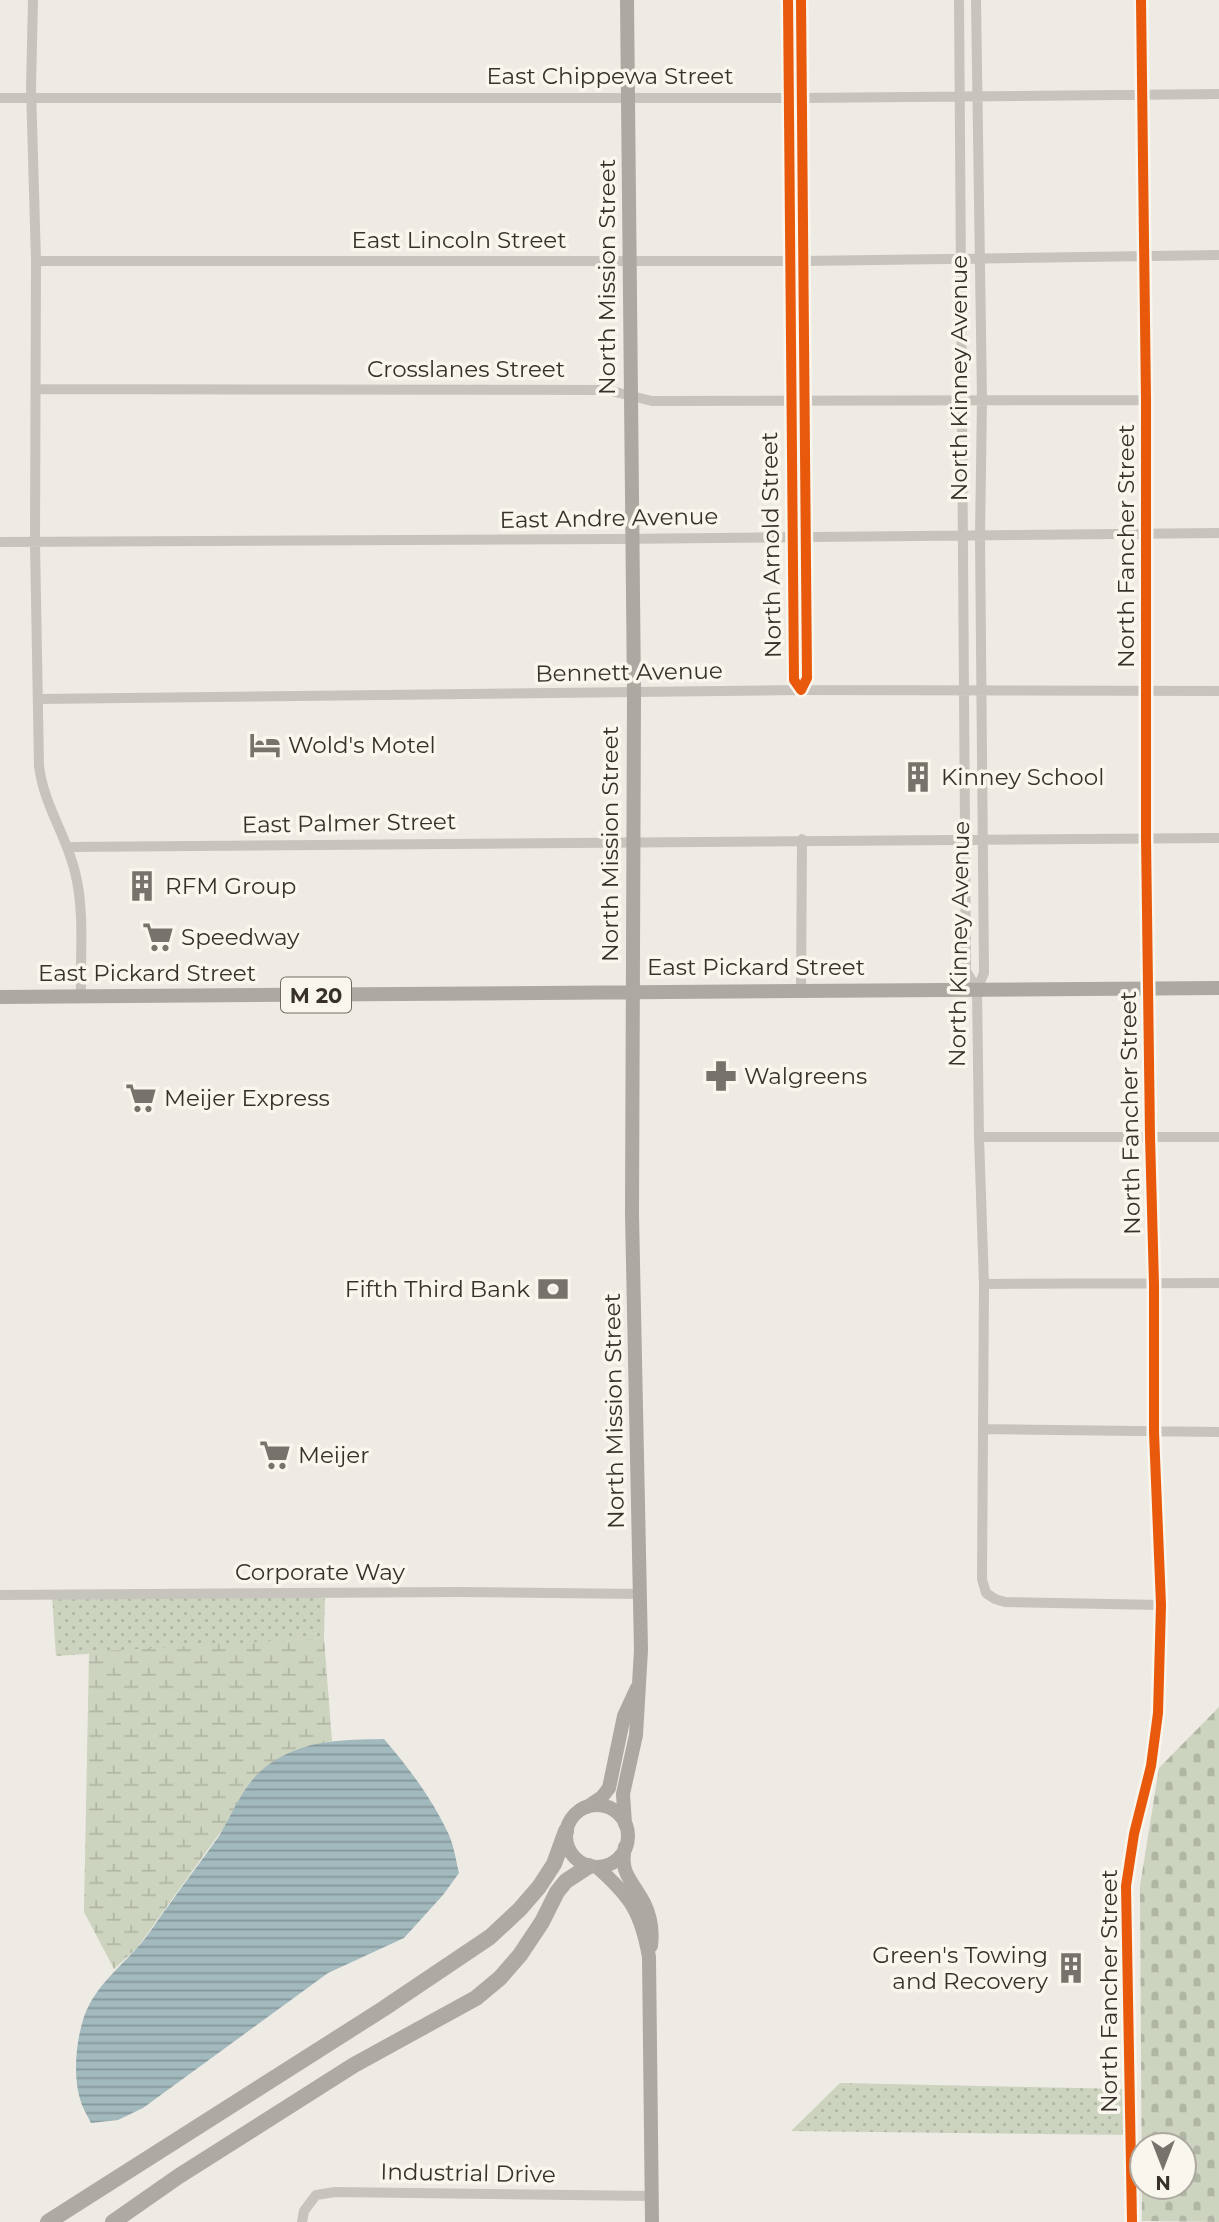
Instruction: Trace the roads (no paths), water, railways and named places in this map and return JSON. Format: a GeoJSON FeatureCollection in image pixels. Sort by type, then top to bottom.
{"type":"FeatureCollection","features":[{"type":"Feature","properties":{"kind":"highway"},"geometry":{"type":"LineString","coordinates":[[48,2222],[372,2016],[490,1937],[539,1887],[554,1864],[566,1831]]}},
{"type":"Feature","properties":{"kind":"highway"},"geometry":{"type":"LineString","coordinates":[[113,2222],[189,2169],[354,2065],[436,2022],[483,1992],[500,1978],[520,1955],[566,1881],[593,1866]]}},
{"type":"Feature","properties":{"kind":"main road","name":"North Mission Street"},"geometry":{"type":"LineString","coordinates":[[627,0],[634,693],[632,1218],[641,1659],[636,1735],[623,1794],[628,1835],[624,1867],[647,1908],[652,1926],[649,1957],[652,2222]]}},
{"type":"Feature","properties":{"kind":"main road","name":"East Pickard Street"},"geometry":{"type":"LineString","coordinates":[[0,997],[631,990],[1219,988]]}},
{"type":"Feature","properties":{"kind":"main road","name":"North Mission Street"},"geometry":{"type":"LineString","coordinates":[[638,1687],[624,1716],[609,1788],[602,1797],[573,1816],[566,1831],[566,1842],[578,1861],[593,1866],[624,1891],[640,1920],[649,1957]]}},
{"type":"Feature","properties":{"kind":"main road"},"geometry":{"type":"LineString","coordinates":[[587,1807],[599,1805],[610,1808],[625,1824]]}},
{"type":"Feature","properties":{"kind":"main road"},"geometry":{"type":"LineString","coordinates":[[593,1866],[616,1860],[626,1847]]}},
{"type":"Feature","properties":{"kind":"street"},"geometry":{"type":"LineString","coordinates":[[33,0],[31,98],[36,261],[35,542],[39,766],[42,788],[68,847],[76,874],[81,996]]}},
{"type":"Feature","properties":{"kind":"street","name":"North Arnold Street"},"geometry":{"type":"LineString","coordinates":[[788,0],[791,536],[794,680],[801,690],[807,678],[801,0]]}},
{"type":"Feature","properties":{"kind":"street"},"geometry":{"type":"LineString","coordinates":[[959,0],[966,971],[977,989]]}},
{"type":"Feature","properties":{"kind":"street","name":"North Kinney Avenue"},"geometry":{"type":"LineString","coordinates":[[976,0],[982,400],[980,536],[984,973],[977,989],[984,1283],[982,1579],[986,1593],[995,1600],[1005,1602],[1161,1605]]}},
{"type":"Feature","properties":{"kind":"street","name":"North Fancher Street"},"geometry":{"type":"LineString","coordinates":[[1132,2222],[1126,1886],[1134,1834],[1151,1766],[1158,1713],[1161,1605],[1154,1432],[1146,837],[1146,400],[1141,0]]}},
{"type":"Feature","properties":{"kind":"street","name":"East Chippewa Street"},"geometry":{"type":"LineString","coordinates":[[0,98],[1219,94]]}},
{"type":"Feature","properties":{"kind":"street","name":"East Lincoln Street"},"geometry":{"type":"LineString","coordinates":[[36,261],[804,261],[1219,256]]}},
{"type":"Feature","properties":{"kind":"street","name":"Crosslanes Street"},"geometry":{"type":"LineString","coordinates":[[36,388],[607,390],[652,401],[1146,400]]}},
{"type":"Feature","properties":{"kind":"street","name":"East Andre Avenue"},"geometry":{"type":"LineString","coordinates":[[0,542],[963,537],[1219,533]]}},
{"type":"Feature","properties":{"kind":"street","name":"Bennett Avenue"},"geometry":{"type":"LineString","coordinates":[[39,699],[801,690],[1219,691]]}},
{"type":"Feature","properties":{"kind":"street","name":"East Palmer Street"},"geometry":{"type":"LineString","coordinates":[[68,847],[802,839],[983,841],[1219,838]]}},
{"type":"Feature","properties":{"kind":"street"},"geometry":{"type":"LineString","coordinates":[[801,990],[802,839]]}},
{"type":"Feature","properties":{"kind":"street"},"geometry":{"type":"LineString","coordinates":[[979,1136],[1219,1137]]}},
{"type":"Feature","properties":{"kind":"street"},"geometry":{"type":"LineString","coordinates":[[984,1283],[1219,1283]]}},
{"type":"Feature","properties":{"kind":"street"},"geometry":{"type":"LineString","coordinates":[[984,1429],[1219,1432]]}},
{"type":"Feature","properties":{"kind":"street","name":"Corporate Way"},"geometry":{"type":"LineString","coordinates":[[0,1595],[458,1592],[641,1594]]}},
{"type":"Feature","properties":{"kind":"street","name":"Industrial Drive"},"geometry":{"type":"LineString","coordinates":[[302,2222],[304,2211],[316,2194],[335,2192],[652,2196]]}},
{"type":"Feature","properties":{"kind":"water"},"geometry":{"type":"Polygon","coordinates":[[[384,1739],[428,1797],[451,1839],[459,1873],[443,1895],[404,1938],[328,1973],[143,2108],[118,2120],[91,2123],[80,2099],[76,2070],[79,2039],[87,2009],[106,1981],[146,1938],[213,1845],[247,1787],[271,1763],[298,1749],[325,1742],[384,1739]]]}},
{"type":"Feature","properties":{"kind":"place","name":"Wold's Motel"},"geometry":{"type":"Point","coordinates":[265,745]}},
{"type":"Feature","properties":{"kind":"place","name":"Kinney School"},"geometry":{"type":"Point","coordinates":[918,777]}},
{"type":"Feature","properties":{"kind":"place","name":"RFM Group"},"geometry":{"type":"Point","coordinates":[142,886]}},
{"type":"Feature","properties":{"kind":"place","name":"Speedway"},"geometry":{"type":"Point","coordinates":[158,937]}},
{"type":"Feature","properties":{"kind":"place","name":"Walgreens"},"geometry":{"type":"Point","coordinates":[721,1076]}},
{"type":"Feature","properties":{"kind":"place","name":"Meijer Express"},"geometry":{"type":"Point","coordinates":[141,1098]}},
{"type":"Feature","properties":{"kind":"place","name":"Fifth Third Bank"},"geometry":{"type":"Point","coordinates":[553,1289]}},
{"type":"Feature","properties":{"kind":"place","name":"Meijer"},"geometry":{"type":"Point","coordinates":[275,1455]}},
{"type":"Feature","properties":{"kind":"place","name":"Green's Towing and Recovery"},"geometry":{"type":"Point","coordinates":[1071,1968]}}]}
